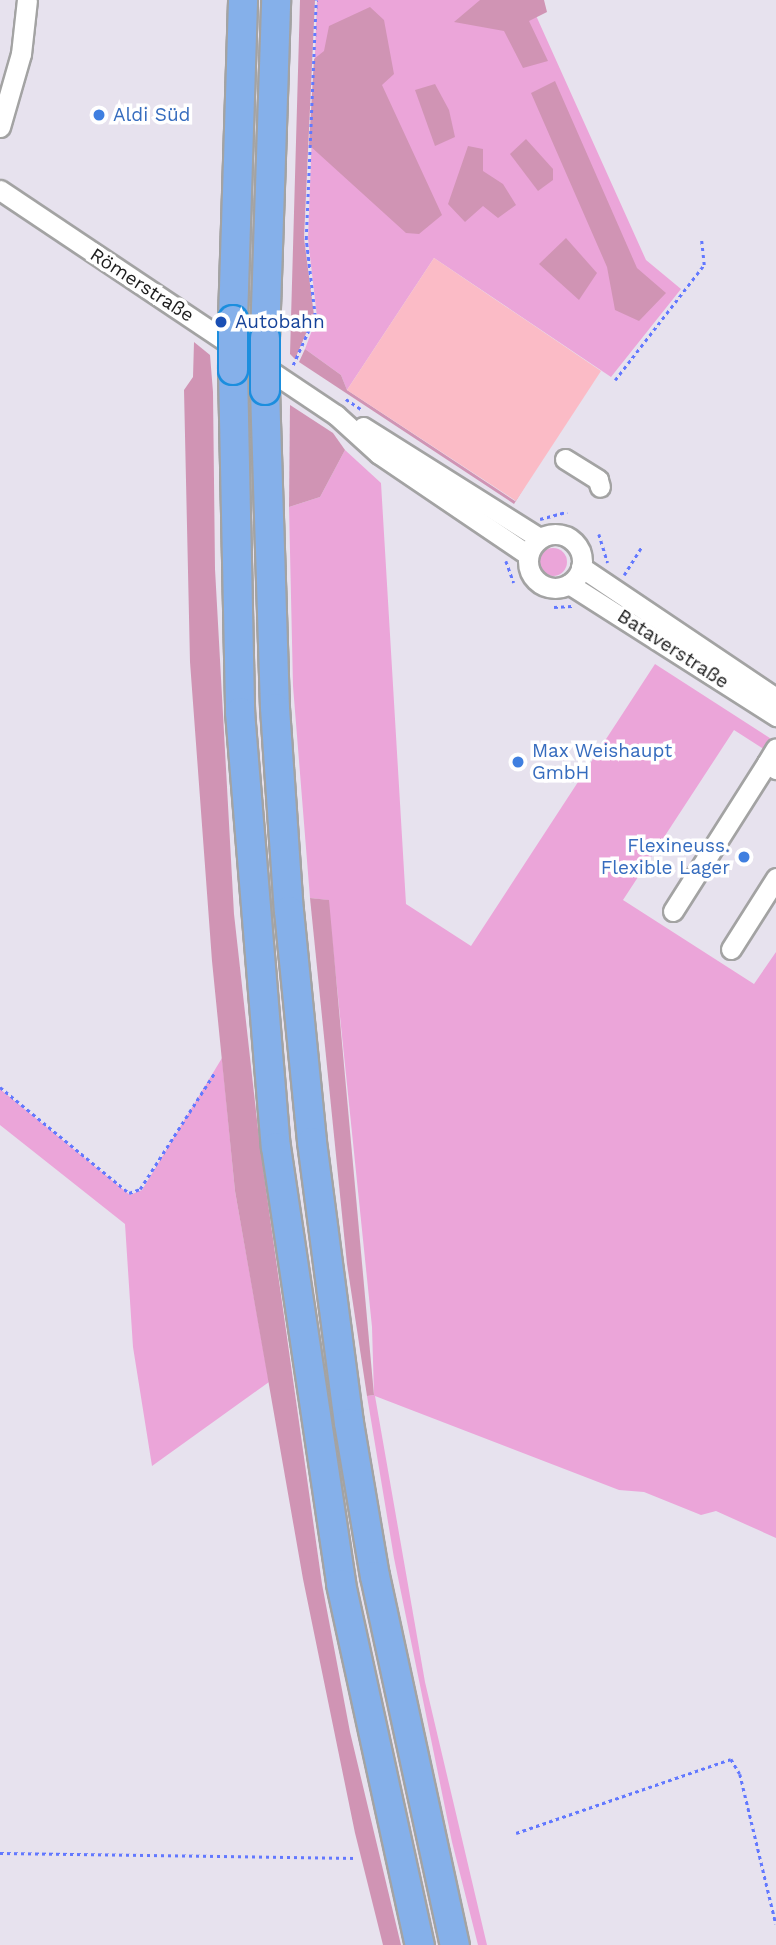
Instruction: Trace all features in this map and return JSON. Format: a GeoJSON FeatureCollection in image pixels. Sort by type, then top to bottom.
{"type":"FeatureCollection","features":[{"type":"Feature","properties":{"kind":"highway"},"geometry":{"type":"LineString","coordinates":[[243,0],[233,320],[240,712],[276,1147],[341,1584],[420,1945]]}},
{"type":"Feature","properties":{"kind":"highway"},"geometry":{"type":"LineString","coordinates":[[276,0],[265,338],[274,385],[275,708],[289,911],[312,1142],[349,1423],[401,1712],[454,1945]]}},
{"type":"Feature","properties":{"kind":"street"},"geometry":{"type":"LineString","coordinates":[[0,127],[21,54],[27,0]]}},
{"type":"Feature","properties":{"kind":"street","name":"Römerstraße"},"geometry":{"type":"LineString","coordinates":[[0,190],[274,385]]}},
{"type":"Feature","properties":{"kind":"street","name":"Bataverstraße"},"geometry":{"type":"LineString","coordinates":[[274,385],[360,425],[539,538],[550,534],[571,539],[582,556],[582,567],[776,698]]}},
{"type":"Feature","properties":{"kind":"street","name":"Bataverstraße"},"geometry":{"type":"LineString","coordinates":[[337,415],[379,454],[528,555],[532,577],[541,584],[569,584],[776,716]]}},
{"type":"Feature","properties":{"kind":"street"},"geometry":{"type":"LineString","coordinates":[[565,459],[598,480],[600,487]]}},
{"type":"Feature","properties":{"kind":"street"},"geometry":{"type":"LineString","coordinates":[[528,555],[539,538]]}},
{"type":"Feature","properties":{"kind":"street"},"geometry":{"type":"LineString","coordinates":[[569,584],[582,567]]}},
{"type":"Feature","properties":{"kind":"street"},"geometry":{"type":"LineString","coordinates":[[673,911],[773,760]]}},
{"type":"Feature","properties":{"kind":"street"},"geometry":{"type":"LineString","coordinates":[[732,948],[776,878]]}},
{"type":"Feature","properties":{"kind":"path"},"geometry":{"type":"LineString","coordinates":[[274,385],[304,348],[316,316],[306,239],[316,0]]}},
{"type":"Feature","properties":{"kind":"path"},"geometry":{"type":"LineString","coordinates":[[615,380],[704,265],[701,238]]}},
{"type":"Feature","properties":{"kind":"path"},"geometry":{"type":"LineString","coordinates":[[625,573],[641,548]]}},
{"type":"Feature","properties":{"kind":"path"},"geometry":{"type":"LineString","coordinates":[[0,1087],[130,1193],[140,1189],[215,1072]]}},
{"type":"Feature","properties":{"kind":"path"},"geometry":{"type":"LineString","coordinates":[[516,1833],[732,1759],[740,1774],[776,1924]]}},
{"type":"Feature","properties":{"kind":"path"},"geometry":{"type":"LineString","coordinates":[[0,1853],[356,1857]]}},
{"type":"Feature","properties":{"kind":"shaded area"},"geometry":{"type":"Polygon","coordinates":[[[300,0],[315,0],[304,238],[314,315],[295,359],[290,354],[300,0]]]}},
{"type":"Feature","properties":{"kind":"shaded area"},"geometry":{"type":"Polygon","coordinates":[[[317,0],[529,0],[646,260],[681,289],[611,377],[434,258],[347,390],[341,375],[305,349],[317,317],[308,239],[317,0]]]}},
{"type":"Feature","properties":{"kind":"shaded area"},"geometry":{"type":"Polygon","coordinates":[[[480,0],[544,0],[547,12],[529,21],[548,61],[523,68],[504,31],[454,22],[480,0]]]}},
{"type":"Feature","properties":{"kind":"shaded area"},"geometry":{"type":"Polygon","coordinates":[[[370,7],[384,20],[394,74],[382,85],[442,215],[419,234],[406,233],[309,145],[314,59],[324,51],[329,26],[370,7]]]}},
{"type":"Feature","properties":{"kind":"shaded area"},"geometry":{"type":"Polygon","coordinates":[[[555,81],[637,268],[666,293],[639,321],[615,310],[607,267],[531,93],[555,81]]]}},
{"type":"Feature","properties":{"kind":"shaded area"},"geometry":{"type":"Polygon","coordinates":[[[435,84],[449,110],[455,137],[435,146],[415,90],[435,84]]]}},
{"type":"Feature","properties":{"kind":"shaded area"},"geometry":{"type":"Polygon","coordinates":[[[526,139],[553,169],[553,180],[538,191],[510,154],[526,139]]]}},
{"type":"Feature","properties":{"kind":"shaded area"},"geometry":{"type":"Polygon","coordinates":[[[468,146],[483,149],[483,171],[503,184],[516,205],[498,218],[483,206],[465,222],[448,204],[468,146]]]}},
{"type":"Feature","properties":{"kind":"shaded area"},"geometry":{"type":"Polygon","coordinates":[[[566,238],[597,273],[579,300],[539,264],[566,238]]]}},
{"type":"Feature","properties":{"kind":"shaded area"},"geometry":{"type":"Polygon","coordinates":[[[434,258],[601,371],[516,501],[347,390],[434,258]]]}},
{"type":"Feature","properties":{"kind":"shaded area"},"geometry":{"type":"Polygon","coordinates":[[[194,342],[210,355],[213,392],[215,569],[234,914],[260,1147],[322,1584],[350,1732],[401,1945],[383,1945],[355,1833],[303,1579],[235,1191],[212,961],[190,662],[184,390],[193,377],[194,342]]]}},
{"type":"Feature","properties":{"kind":"shaded area"},"geometry":{"type":"Polygon","coordinates":[[[305,349],[341,375],[347,390],[515,501],[525,486],[514,504],[299,362],[305,349]]]}},
{"type":"Feature","properties":{"kind":"shaded area"},"geometry":{"type":"Polygon","coordinates":[[[290,405],[333,433],[345,450],[320,497],[289,507],[290,405]]]}},
{"type":"Feature","properties":{"kind":"shaded area"},"geometry":{"type":"Polygon","coordinates":[[[345,450],[381,483],[406,904],[471,946],[655,664],[776,742],[776,757],[734,730],[623,900],[754,984],[776,952],[776,1538],[716,1511],[701,1515],[644,1492],[619,1490],[375,1396],[425,1682],[487,1945],[478,1945],[452,1842],[394,1558],[367,1396],[374,1395],[372,1327],[328,900],[310,898],[293,686],[289,507],[320,497],[345,450]]]}},
{"type":"Feature","properties":{"kind":"shaded area"},"geometry":{"type":"Polygon","coordinates":[[[553,548],[563,552],[567,562],[563,572],[553,576],[543,572],[539,562],[543,552],[553,548]]]}},
{"type":"Feature","properties":{"kind":"shaded area"},"geometry":{"type":"Polygon","coordinates":[[[310,898],[329,900],[374,1395],[367,1396],[347,1264],[310,898]]]}},
{"type":"Feature","properties":{"kind":"shaded area"},"geometry":{"type":"Polygon","coordinates":[[[222,1058],[235,1191],[269,1382],[152,1466],[133,1347],[125,1224],[0,1125],[0,1089],[130,1195],[142,1190],[222,1058]]]}},
{"type":"Feature","properties":{"kind":"place","name":"Aldi Süd"},"geometry":{"type":"Point","coordinates":[99,115]}},
{"type":"Feature","properties":{"kind":"place","name":"Autobahn"},"geometry":{"type":"Point","coordinates":[221,322]}},
{"type":"Feature","properties":{"kind":"place","name":"Max Weishaupt GmbH"},"geometry":{"type":"Point","coordinates":[518,762]}},
{"type":"Feature","properties":{"kind":"place","name":"Flexineuss. Flexible Lager"},"geometry":{"type":"Point","coordinates":[744,857]}}]}
